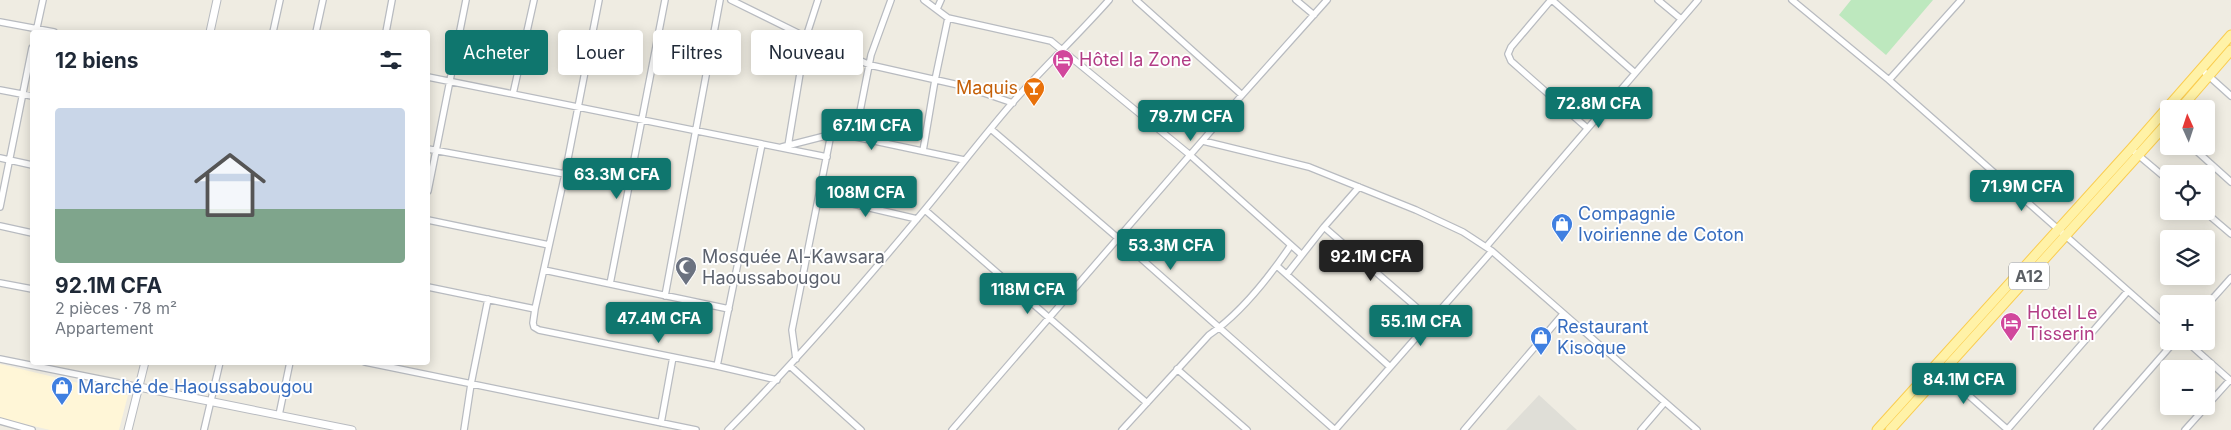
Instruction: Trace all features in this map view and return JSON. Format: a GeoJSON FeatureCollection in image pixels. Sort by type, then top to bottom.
{"type":"FeatureCollection","features":[{"type":"Feature","properties":{"kind":"main road","name":"A12"},"geometry":{"type":"LineString","coordinates":[[1890,430],[2065,236],[2231,35]]}},
{"type":"Feature","properties":{"kind":"main road"},"geometry":{"type":"LineString","coordinates":[[2188,100],[2231,50]]}},
{"type":"Feature","properties":{"kind":"main road","name":"A12"},"geometry":{"type":"LineString","coordinates":[[1877,430],[2058,230],[2135,152],[2160,131]]}},
{"type":"Feature","properties":{"kind":"street"},"geometry":{"type":"LineString","coordinates":[[36,30],[43,0]]}},
{"type":"Feature","properties":{"kind":"street"},"geometry":{"type":"LineString","coordinates":[[210,30],[217,0]]}},
{"type":"Feature","properties":{"kind":"street"},"geometry":{"type":"LineString","coordinates":[[273,30],[280,0]]}},
{"type":"Feature","properties":{"kind":"street"},"geometry":{"type":"LineString","coordinates":[[316,30],[323,0]]}},
{"type":"Feature","properties":{"kind":"street"},"geometry":{"type":"LineString","coordinates":[[386,30],[392,0]]}},
{"type":"Feature","properties":{"kind":"street"},"geometry":{"type":"LineString","coordinates":[[430,182],[466,0]]}},
{"type":"Feature","properties":{"kind":"street"},"geometry":{"type":"LineString","coordinates":[[513,94],[534,0]]}},
{"type":"Feature","properties":{"kind":"street"},"geometry":{"type":"LineString","coordinates":[[599,0],[579,106],[533,323],[534,328],[777,380]]}},
{"type":"Feature","properties":{"kind":"street"},"geometry":{"type":"LineString","coordinates":[[610,284],[665,0]]}},
{"type":"Feature","properties":{"kind":"street"},"geometry":{"type":"LineString","coordinates":[[665,296],[720,0]]}},
{"type":"Feature","properties":{"kind":"street"},"geometry":{"type":"LineString","coordinates":[[731,0],[792,30]]}},
{"type":"Feature","properties":{"kind":"street"},"geometry":{"type":"LineString","coordinates":[[744,7],[746,0]]}},
{"type":"Feature","properties":{"kind":"street"},"geometry":{"type":"LineString","coordinates":[[808,30],[818,0]]}},
{"type":"Feature","properties":{"kind":"street"},"geometry":{"type":"LineString","coordinates":[[855,137],[872,49],[891,0]]}},
{"type":"Feature","properties":{"kind":"street"},"geometry":{"type":"LineString","coordinates":[[924,0],[948,18],[1048,40],[1064,50],[1190,155],[1301,254]]}},
{"type":"Feature","properties":{"kind":"street"},"geometry":{"type":"LineString","coordinates":[[937,9],[941,0]]}},
{"type":"Feature","properties":{"kind":"street"},"geometry":{"type":"LineString","coordinates":[[728,430],[790,366],[925,210],[964,160],[992,130],[1013,103],[1109,0]]}},
{"type":"Feature","properties":{"kind":"street"},"geometry":{"type":"LineString","coordinates":[[1136,0],[1242,95]]}},
{"type":"Feature","properties":{"kind":"street"},"geometry":{"type":"LineString","coordinates":[[1296,0],[1314,15]]}},
{"type":"Feature","properties":{"kind":"street"},"geometry":{"type":"LineString","coordinates":[[952,430],[1242,95],[1327,0]]}},
{"type":"Feature","properties":{"kind":"street"},"geometry":{"type":"LineString","coordinates":[[1587,128],[1511,61],[1508,54],[1511,47],[1552,0],[1634,72]]}},
{"type":"Feature","properties":{"kind":"street"},"geometry":{"type":"LineString","coordinates":[[1658,0],[1681,20]]}},
{"type":"Feature","properties":{"kind":"street"},"geometry":{"type":"LineString","coordinates":[[992,130],[1335,430],[1431,320],[1634,72],[1698,0]]}},
{"type":"Feature","properties":{"kind":"street"},"geometry":{"type":"LineString","coordinates":[[1792,0],[1889,80],[2160,319]]}},
{"type":"Feature","properties":{"kind":"street"},"geometry":{"type":"LineString","coordinates":[[1889,80],[1961,0]]}},
{"type":"Feature","properties":{"kind":"street"},"geometry":{"type":"LineString","coordinates":[[923,151],[948,18]]}},
{"type":"Feature","properties":{"kind":"street"},"geometry":{"type":"LineString","coordinates":[[0,22],[32,30]]}},
{"type":"Feature","properties":{"kind":"street"},"geometry":{"type":"LineString","coordinates":[[0,207],[30,57]]}},
{"type":"Feature","properties":{"kind":"street"},"geometry":{"type":"LineString","coordinates":[[863,61],[963,86],[1013,103]]}},
{"type":"Feature","properties":{"kind":"street"},"geometry":{"type":"LineString","coordinates":[[2201,69],[2231,96]]}},
{"type":"Feature","properties":{"kind":"street"},"geometry":{"type":"LineString","coordinates":[[788,146],[800,75]]}},
{"type":"Feature","properties":{"kind":"street"},"geometry":{"type":"LineString","coordinates":[[430,77],[827,157]]}},
{"type":"Feature","properties":{"kind":"street"},"geometry":{"type":"LineString","coordinates":[[0,90],[30,96]]}},
{"type":"Feature","properties":{"kind":"street"},"geometry":{"type":"LineString","coordinates":[[796,359],[792,330],[831,134]]}},
{"type":"Feature","properties":{"kind":"street"},"geometry":{"type":"LineString","coordinates":[[780,148],[831,134],[855,137],[964,160]]}},
{"type":"Feature","properties":{"kind":"street"},"geometry":{"type":"LineString","coordinates":[[1203,141],[1308,168],[1454,227],[1489,249],[1697,430]]}},
{"type":"Feature","properties":{"kind":"street"},"geometry":{"type":"LineString","coordinates":[[717,366],[762,144]]}},
{"type":"Feature","properties":{"kind":"street"},"geometry":{"type":"LineString","coordinates":[[430,149],[565,174]]}},
{"type":"Feature","properties":{"kind":"street"},"geometry":{"type":"LineString","coordinates":[[2135,152],[2160,173]]}},
{"type":"Feature","properties":{"kind":"street"},"geometry":{"type":"LineString","coordinates":[[2201,155],[2231,182]]}},
{"type":"Feature","properties":{"kind":"street"},"geometry":{"type":"LineString","coordinates":[[0,158],[30,165]]}},
{"type":"Feature","properties":{"kind":"street"},"geometry":{"type":"LineString","coordinates":[[1287,274],[1301,254],[1359,187]]}},
{"type":"Feature","properties":{"kind":"street"},"geometry":{"type":"LineString","coordinates":[[819,196],[917,219]]}},
{"type":"Feature","properties":{"kind":"street"},"geometry":{"type":"LineString","coordinates":[[925,210],[1147,403]]}},
{"type":"Feature","properties":{"kind":"street"},"geometry":{"type":"LineString","coordinates":[[430,220],[549,245]]}},
{"type":"Feature","properties":{"kind":"street"},"geometry":{"type":"LineString","coordinates":[[2215,220],[2231,234]]}},
{"type":"Feature","properties":{"kind":"street"},"geometry":{"type":"LineString","coordinates":[[0,226],[30,232]]}},
{"type":"Feature","properties":{"kind":"street"},"geometry":{"type":"LineString","coordinates":[[1324,227],[1431,320]]}},
{"type":"Feature","properties":{"kind":"street"},"geometry":{"type":"LineString","coordinates":[[1122,430],[1209,335],[1220,329],[1277,266],[1291,245]]}},
{"type":"Feature","properties":{"kind":"street"},"geometry":{"type":"LineString","coordinates":[[1277,266],[1389,366]]}},
{"type":"Feature","properties":{"kind":"street"},"geometry":{"type":"LineString","coordinates":[[544,270],[729,309]]}},
{"type":"Feature","properties":{"kind":"street"},"geometry":{"type":"LineString","coordinates":[[2215,296],[2231,278]]}},
{"type":"Feature","properties":{"kind":"street"},"geometry":{"type":"LineString","coordinates":[[0,283],[30,290]]}},
{"type":"Feature","properties":{"kind":"street"},"geometry":{"type":"LineString","coordinates":[[430,287],[536,309]]}},
{"type":"Feature","properties":{"kind":"street"},"geometry":{"type":"LineString","coordinates":[[1934,365],[2007,430],[2128,292]]}},
{"type":"Feature","properties":{"kind":"street"},"geometry":{"type":"LineString","coordinates":[[464,430],[488,299]]}},
{"type":"Feature","properties":{"kind":"street"},"geometry":{"type":"LineString","coordinates":[[1464,430],[1563,314]]}},
{"type":"Feature","properties":{"kind":"street"},"geometry":{"type":"LineString","coordinates":[[2097,430],[2168,350]]}},
{"type":"Feature","properties":{"kind":"street"},"geometry":{"type":"LineString","coordinates":[[2185,430],[2231,381],[2196,350]]}},
{"type":"Feature","properties":{"kind":"street"},"geometry":{"type":"LineString","coordinates":[[661,423],[673,357]]}},
{"type":"Feature","properties":{"kind":"street"},"geometry":{"type":"LineString","coordinates":[[0,359],[352,430]]}},
{"type":"Feature","properties":{"kind":"street"},"geometry":{"type":"LineString","coordinates":[[128,430],[144,365]]}},
{"type":"Feature","properties":{"kind":"street"},"geometry":{"type":"LineString","coordinates":[[204,430],[219,365]]}},
{"type":"Feature","properties":{"kind":"street"},"geometry":{"type":"LineString","coordinates":[[279,415],[289,365]]}},
{"type":"Feature","properties":{"kind":"street"},"geometry":{"type":"LineString","coordinates":[[379,365],[696,430]]}},
{"type":"Feature","properties":{"kind":"street"},"geometry":{"type":"LineString","coordinates":[[790,366],[861,430]]}},
{"type":"Feature","properties":{"kind":"street"},"geometry":{"type":"LineString","coordinates":[[1177,369],[1247,430]]}},
{"type":"Feature","properties":{"kind":"street"},"geometry":{"type":"LineString","coordinates":[[1641,430],[1665,402]]}},
{"type":"Feature","properties":{"kind":"street"},"geometry":{"type":"LineString","coordinates":[[0,421],[32,430]]}},
{"type":"Feature","properties":{"kind":"shaded area","name":"Marché de Haoussabougou"},"geometry":{"type":"Polygon","coordinates":[[[0,364],[128,395],[119,430],[50,430],[0,418],[0,364]]]}},
{"type":"Feature","properties":{"kind":"shaded area"},"geometry":{"type":"Polygon","coordinates":[[[1539,395],[1577,430],[1506,430],[1539,395]]]}},
{"type":"Feature","properties":{"kind":"green space"},"geometry":{"type":"Polygon","coordinates":[[[1851,0],[1933,0],[1886,55],[1839,15],[1851,0]]]}},
{"type":"Feature","properties":{"kind":"place","name":"Hôtel la Zone"},"geometry":{"type":"Point","coordinates":[1063,79]}},
{"type":"Feature","properties":{"kind":"place","name":"Maquis"},"geometry":{"type":"Point","coordinates":[1034,107]}},
{"type":"Feature","properties":{"kind":"place","name":"Compagnie Ivoirienne de Coton"},"geometry":{"type":"Point","coordinates":[1562,243]}},
{"type":"Feature","properties":{"kind":"place","name":"Mosquée Al-Kawsara Haoussabougou"},"geometry":{"type":"Point","coordinates":[686,286]}},
{"type":"Feature","properties":{"kind":"place","name":"Hotel Le Tisserin"},"geometry":{"type":"Point","coordinates":[2011,342]}},
{"type":"Feature","properties":{"kind":"place","name":"Restaurant Kisoque"},"geometry":{"type":"Point","coordinates":[1541,356]}},
{"type":"Feature","properties":{"kind":"place","name":"Marché de Haoussabougou"},"geometry":{"type":"Point","coordinates":[62,406]}}]}
